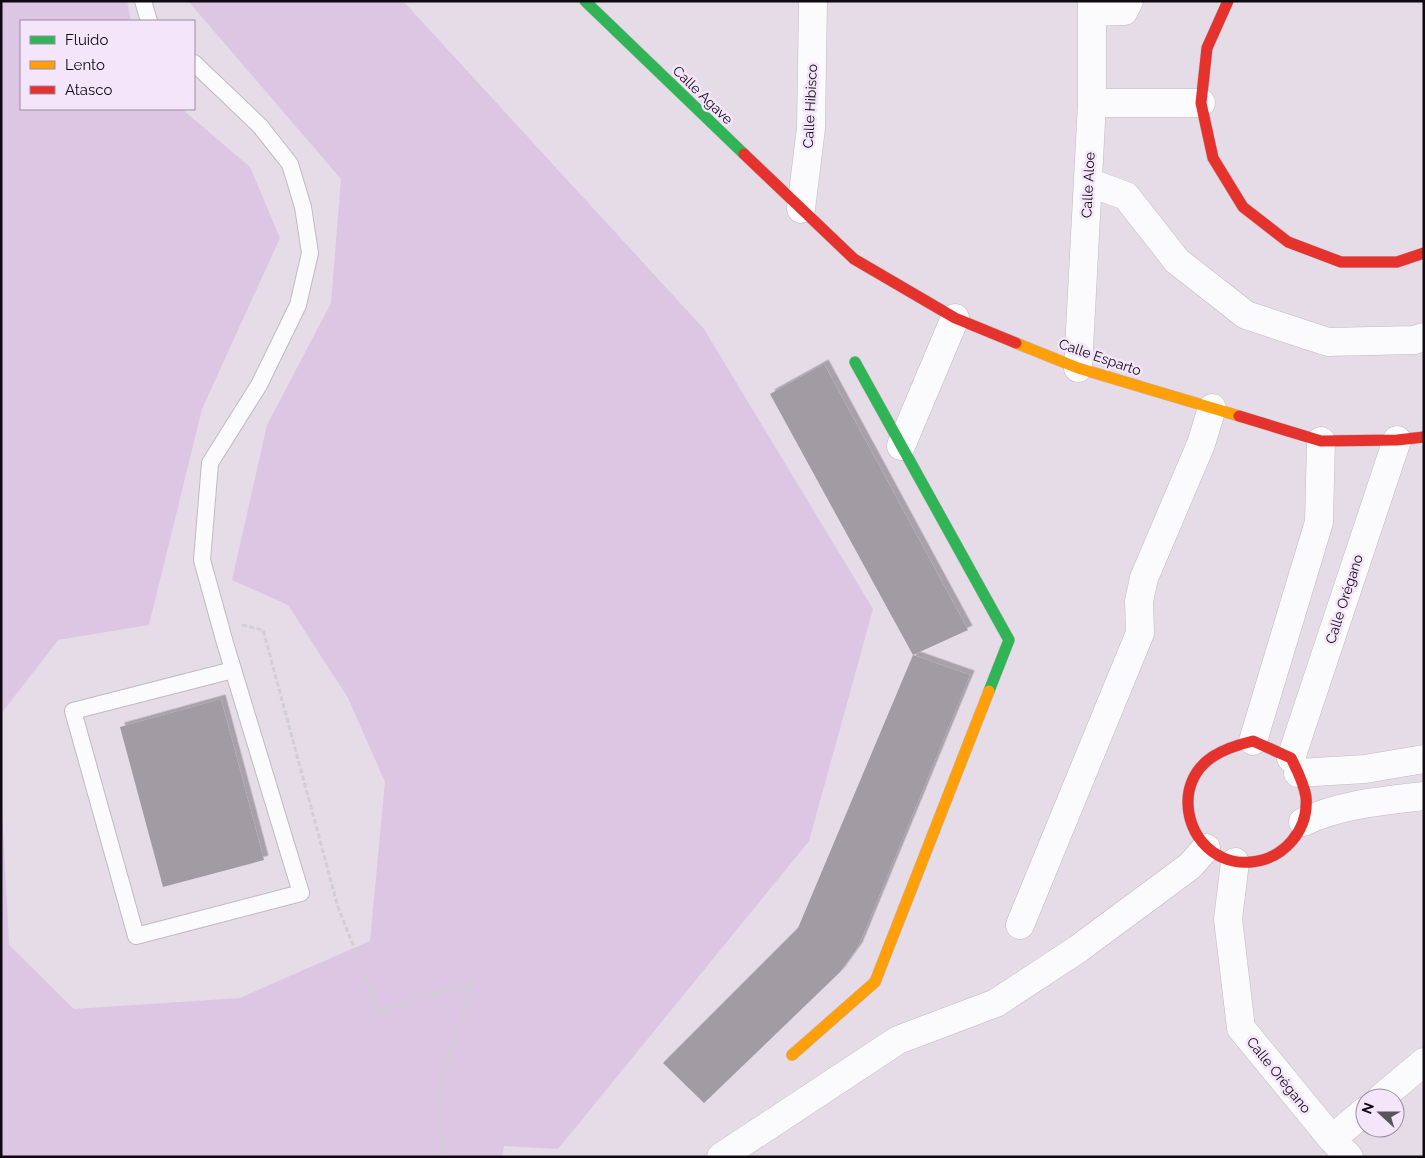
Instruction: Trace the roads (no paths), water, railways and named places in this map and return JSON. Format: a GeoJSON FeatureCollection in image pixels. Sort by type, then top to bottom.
{"type":"FeatureCollection","features":[{"type":"Feature","properties":{"kind":"street","name":"Calle Agave"},"geometry":{"type":"LineString","coordinates":[[585,1],[801,210]]}},
{"type":"Feature","properties":{"kind":"street","name":"Calle Hibisco"},"geometry":{"type":"LineString","coordinates":[[801,210],[811,128],[813,1]]}},
{"type":"Feature","properties":{"kind":"street"},"geometry":{"type":"LineString","coordinates":[[1092,6],[1124,11],[1129,1]]}},
{"type":"Feature","properties":{"kind":"street"},"geometry":{"type":"LineString","coordinates":[[1228,1],[1207,48],[1201,103],[1213,158],[1243,207],[1288,242],[1341,262],[1397,262],[1424,253]]}},
{"type":"Feature","properties":{"kind":"street","name":"Calle Aloe"},"geometry":{"type":"LineString","coordinates":[[1078,368],[1092,103],[1092,6]]}},
{"type":"Feature","properties":{"kind":"street"},"geometry":{"type":"LineString","coordinates":[[1092,103],[1201,103]]}},
{"type":"Feature","properties":{"kind":"street"},"geometry":{"type":"LineString","coordinates":[[1088,182],[1126,196],[1177,261],[1246,315],[1328,342],[1414,340],[1424,337]]}},
{"type":"Feature","properties":{"kind":"street","name":"Calle Esparto"},"geometry":{"type":"LineString","coordinates":[[801,210],[854,259],[956,318],[1078,368],[1321,441],[1424,438]]}},
{"type":"Feature","properties":{"kind":"street"},"geometry":{"type":"LineString","coordinates":[[902,446],[956,318]]}},
{"type":"Feature","properties":{"kind":"street"},"geometry":{"type":"LineString","coordinates":[[792,1055],[875,982],[1009,640],[855,362]]}},
{"type":"Feature","properties":{"kind":"street"},"geometry":{"type":"LineString","coordinates":[[1020,925],[1140,633],[1139,601],[1144,578],[1201,444],[1212,408]]}},
{"type":"Feature","properties":{"kind":"street","name":"Calle Orégano"},"geometry":{"type":"LineString","coordinates":[[1295,766],[1396,440]]}},
{"type":"Feature","properties":{"kind":"street"},"geometry":{"type":"LineString","coordinates":[[1254,741],[1319,522],[1321,441]]}},
{"type":"Feature","properties":{"kind":"street"},"geometry":{"type":"LineString","coordinates":[[1295,766],[1303,785],[1306,802],[1303,822],[1294,840],[1279,854],[1245,864],[1225,859],[1206,848],[1193,830],[1187,812],[1188,790],[1196,770],[1211,755],[1230,746],[1254,741],[1295,766],[1365,769],[1424,759]]}},
{"type":"Feature","properties":{"kind":"street"},"geometry":{"type":"LineString","coordinates":[[1303,822],[1323,812],[1352,805],[1424,796]]}},
{"type":"Feature","properties":{"kind":"street"},"geometry":{"type":"LineString","coordinates":[[721,1157],[898,1040],[996,1002],[1004,997],[1086,943],[1190,866],[1206,848]]}},
{"type":"Feature","properties":{"kind":"street","name":"Calle Orégano"},"geometry":{"type":"LineString","coordinates":[[1235,862],[1228,919],[1241,1028],[1340,1148]]}},
{"type":"Feature","properties":{"kind":"street"},"geometry":{"type":"LineString","coordinates":[[1393,1088],[1424,1062]]}},
{"type":"Feature","properties":{"kind":"street"},"geometry":{"type":"LineString","coordinates":[[1340,1148],[1355,1126]]}},
{"type":"Feature","properties":{"kind":"lane"},"geometry":{"type":"LineString","coordinates":[[143,1],[150,20]]}},
{"type":"Feature","properties":{"kind":"lane"},"geometry":{"type":"LineString","coordinates":[[195,64],[260,126],[290,164],[303,207],[310,253],[298,305],[259,385],[210,463],[202,560],[233,670],[301,893],[136,936],[74,711],[233,670]]}}]}
